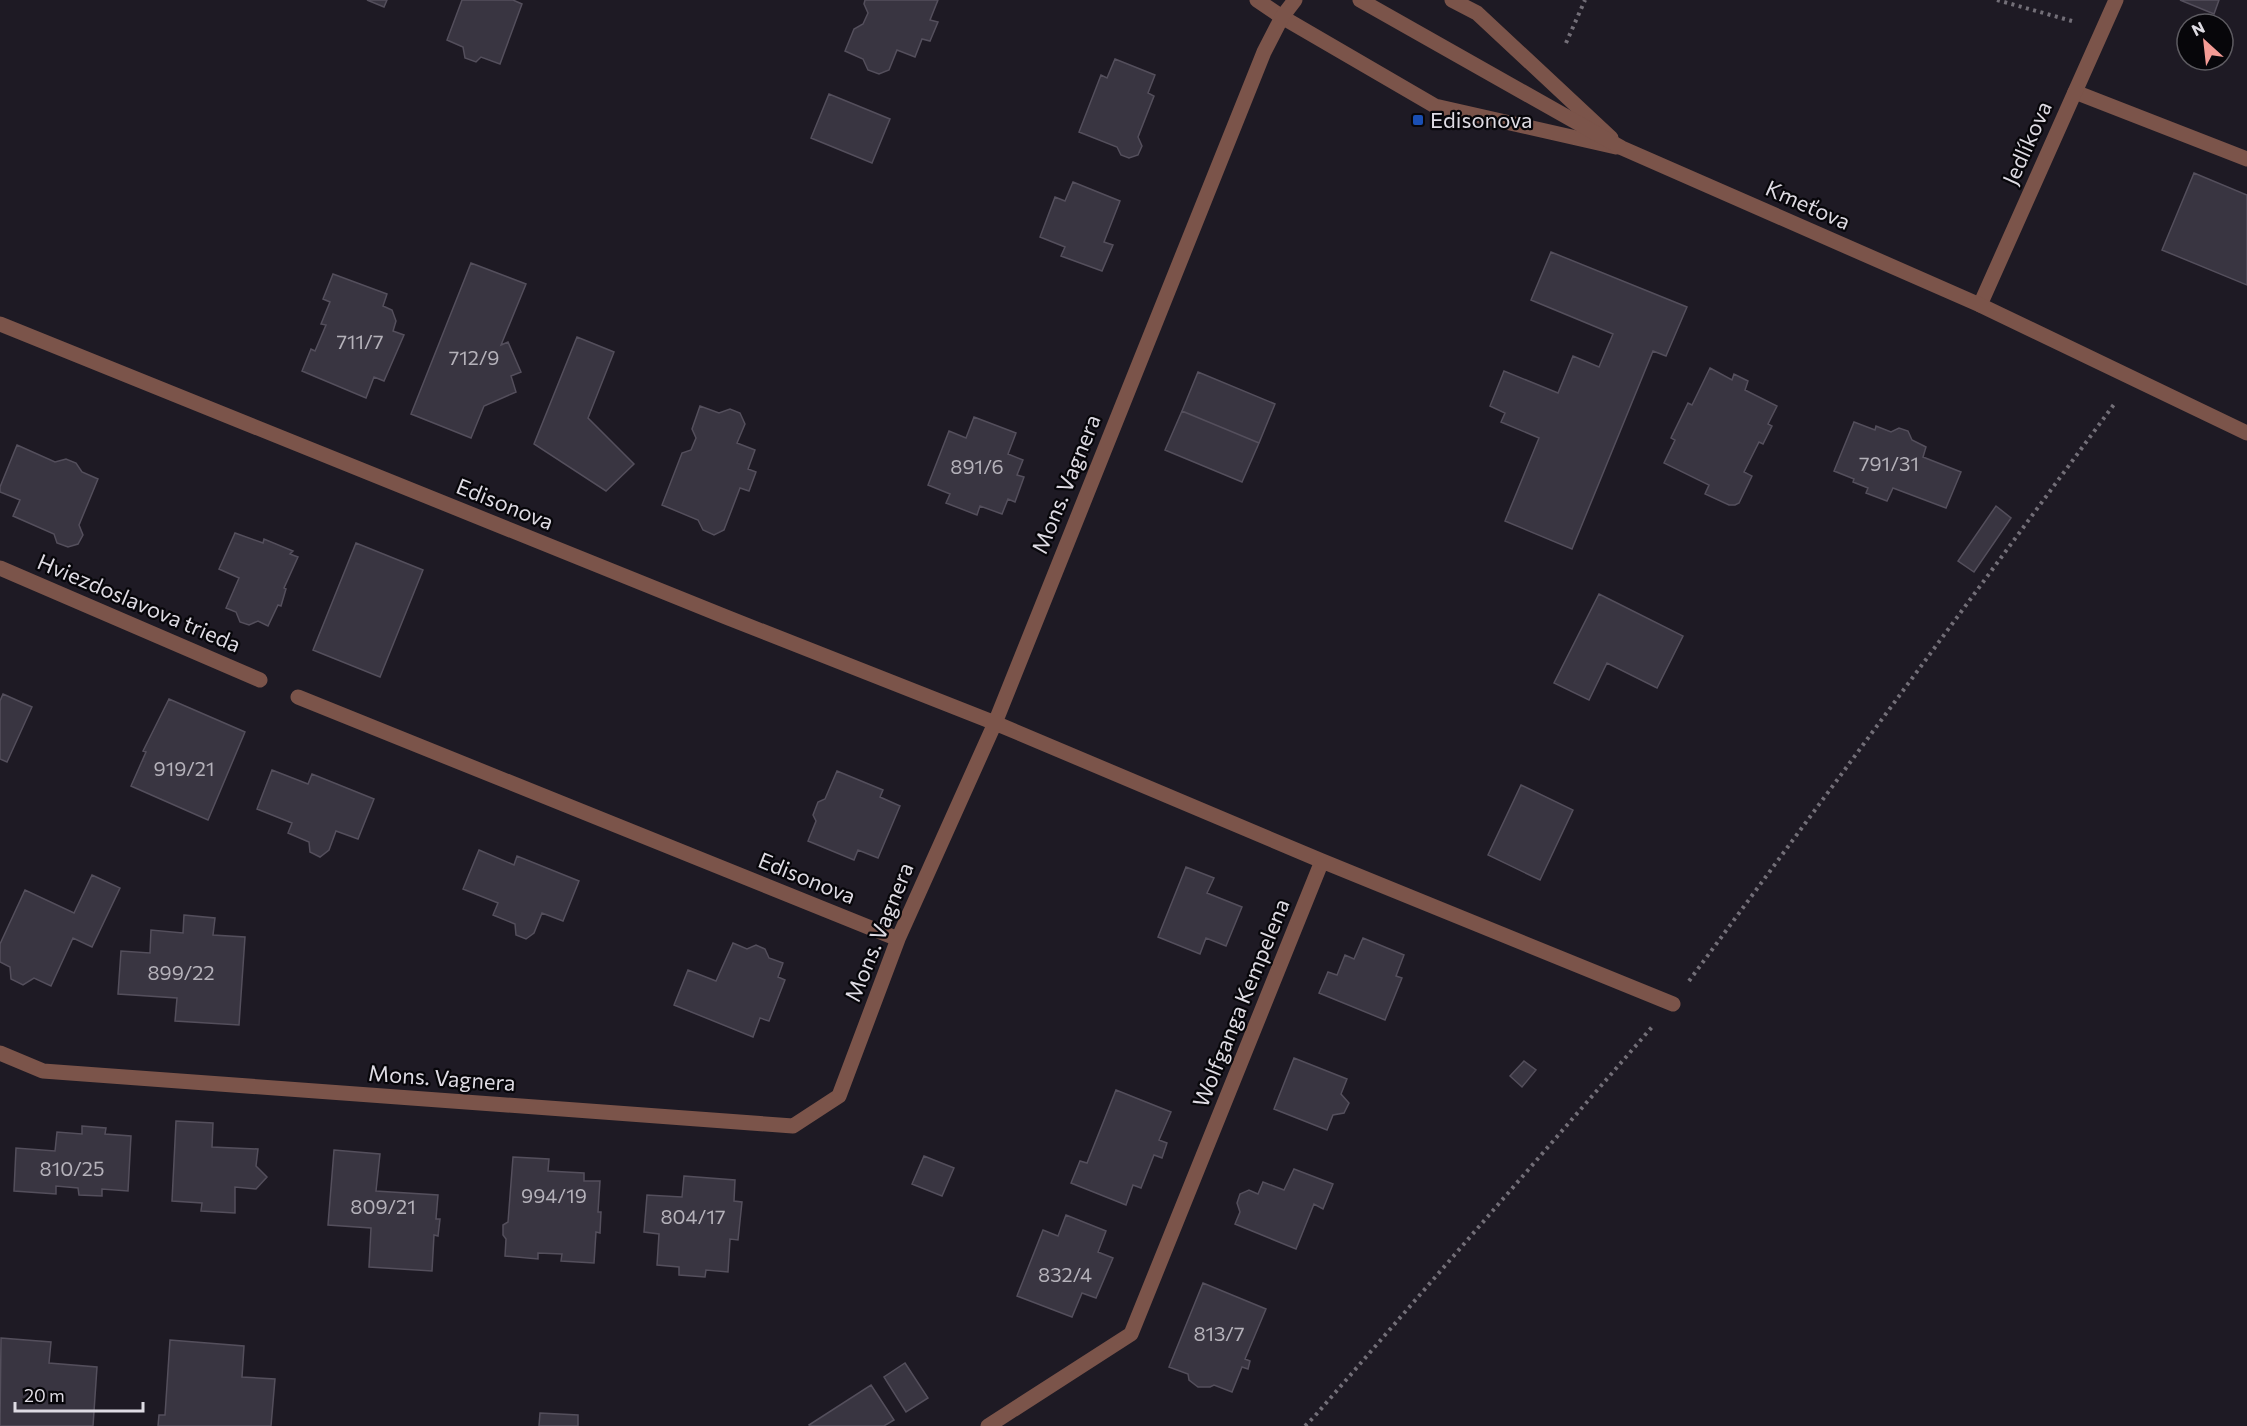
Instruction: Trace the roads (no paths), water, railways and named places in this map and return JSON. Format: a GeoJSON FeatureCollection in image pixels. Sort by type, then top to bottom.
{"type":"FeatureCollection","features":[{"type":"Feature","properties":{"kind":"street"},"geometry":{"type":"LineString","coordinates":[[1257,0],[1282,17],[1435,106],[1622,148]]}},
{"type":"Feature","properties":{"kind":"street","name":"Mons. Vagnera"},"geometry":{"type":"LineString","coordinates":[[0,1053],[43,1071],[793,1126],[839,1096],[897,939],[995,723],[1259,63],[1282,17],[1295,0]]}},
{"type":"Feature","properties":{"kind":"street","name":"Kmeťova"},"geometry":{"type":"LineString","coordinates":[[1360,0],[1622,148],[1980,305],[2247,433]]}},
{"type":"Feature","properties":{"kind":"street"},"geometry":{"type":"LineString","coordinates":[[1452,0],[1477,13],[1622,148]]}},
{"type":"Feature","properties":{"kind":"street","name":"Jedlíkova"},"geometry":{"type":"LineString","coordinates":[[1980,305],[2116,0]]}},
{"type":"Feature","properties":{"kind":"street"},"geometry":{"type":"LineString","coordinates":[[2075,92],[2247,159]]}},
{"type":"Feature","properties":{"kind":"street","name":"Edisonova"},"geometry":{"type":"LineString","coordinates":[[0,324],[995,723]]}},
{"type":"Feature","properties":{"kind":"street","name":"Hviezdoslavova trieda"},"geometry":{"type":"LineString","coordinates":[[0,568],[260,680]]}},
{"type":"Feature","properties":{"kind":"street","name":"Edisonova"},"geometry":{"type":"LineString","coordinates":[[298,697],[897,939]]}},
{"type":"Feature","properties":{"kind":"street"},"geometry":{"type":"LineString","coordinates":[[995,723],[1322,861],[1673,1004]]}},
{"type":"Feature","properties":{"kind":"street","name":"Wolfganga Kempelena"},"geometry":{"type":"LineString","coordinates":[[988,1426],[1131,1334],[1322,861]]}},
{"type":"Feature","properties":{"kind":"place","name":"Edisonova"},"geometry":{"type":"Point","coordinates":[1418,120]}}]}
